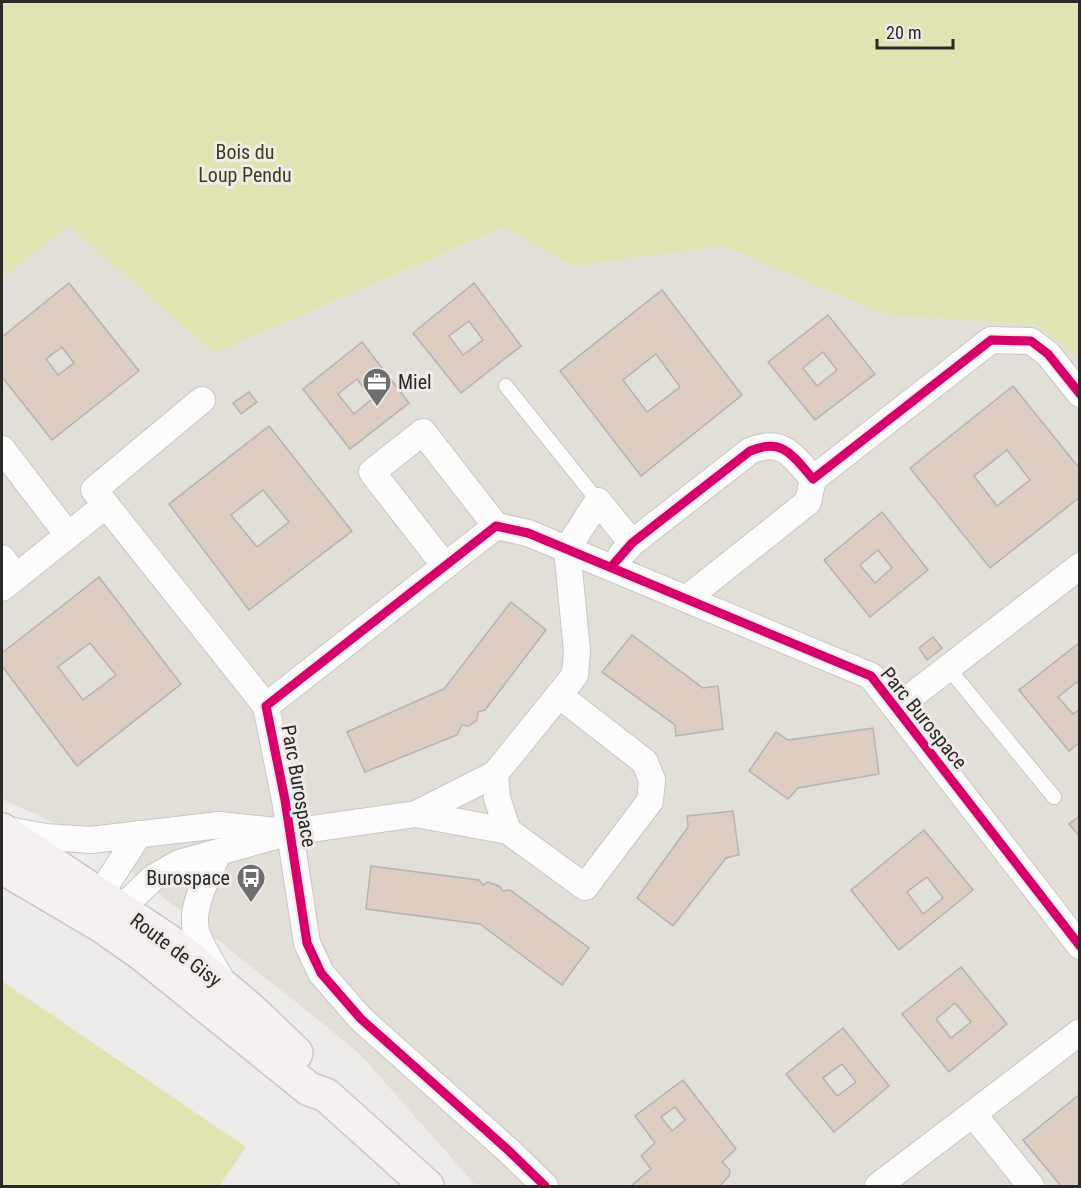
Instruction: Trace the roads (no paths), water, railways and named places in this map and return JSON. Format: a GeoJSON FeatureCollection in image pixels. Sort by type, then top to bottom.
{"type":"FeatureCollection","features":[{"type":"Feature","properties":{"kind":"street"},"geometry":{"type":"LineString","coordinates":[[686,599],[808,502],[813,479],[991,340],[1031,341],[1048,354],[1080,394]]}},
{"type":"Feature","properties":{"kind":"street","name":"Parc Burospace"},"geometry":{"type":"LineString","coordinates":[[202,400],[94,490],[266,706],[290,832],[307,943],[321,974],[362,1019],[509,1151],[544,1186]]}},
{"type":"Feature","properties":{"kind":"street"},"geometry":{"type":"LineString","coordinates":[[445,566],[372,472],[406,445],[423,432],[496,526]]}},
{"type":"Feature","properties":{"kind":"street"},"geometry":{"type":"LineString","coordinates":[[611,567],[632,543],[750,451],[762,446],[773,445],[784,449],[813,479]]}},
{"type":"Feature","properties":{"kind":"street"},"geometry":{"type":"LineString","coordinates":[[2,448],[69,535]]}},
{"type":"Feature","properties":{"kind":"street"},"geometry":{"type":"LineString","coordinates":[[567,549],[598,501],[632,543]]}},
{"type":"Feature","properties":{"kind":"street"},"geometry":{"type":"LineString","coordinates":[[6,574],[69,535],[106,505]]}},
{"type":"Feature","properties":{"kind":"street","name":"Parc Burospace"},"geometry":{"type":"LineString","coordinates":[[266,706],[496,526],[513,528],[871,676],[1080,946]]}},
{"type":"Feature","properties":{"kind":"street","name":"Parc Burospace"},"geometry":{"type":"LineString","coordinates":[[416,814],[495,774],[575,675],[578,664],[567,549]]}},
{"type":"Feature","properties":{"kind":"street","name":"Parc Burospace"},"geometry":{"type":"LineString","coordinates":[[896,708],[1080,566]]}},
{"type":"Feature","properties":{"kind":"street","name":"Parc Burospace"},"geometry":{"type":"LineString","coordinates":[[109,911],[164,870],[290,832],[416,814],[508,831],[585,887],[650,801],[652,780],[645,762],[560,696]]}},
{"type":"Feature","properties":{"kind":"street"},"geometry":{"type":"LineString","coordinates":[[495,774],[497,798],[508,831]]}},
{"type":"Feature","properties":{"kind":"street","name":"Parc Burospace"},"geometry":{"type":"LineString","coordinates":[[2,830],[75,840],[219,825],[290,832]]}},
{"type":"Feature","properties":{"kind":"street","name":"Route de Gisy"},"geometry":{"type":"LineString","coordinates":[[2,830],[109,911],[171,976],[309,1089],[326,1095],[427,1186]]}},
{"type":"Feature","properties":{"kind":"street"},"geometry":{"type":"LineString","coordinates":[[109,911],[111,876],[140,834]]}},
{"type":"Feature","properties":{"kind":"street"},"geometry":{"type":"LineString","coordinates":[[217,855],[199,897],[195,918],[196,932],[225,987]]}},
{"type":"Feature","properties":{"kind":"street","name":"Route de Gisy"},"geometry":{"type":"LineString","coordinates":[[2,867],[109,911],[173,944],[225,987],[321,1077],[326,1095]]}},
{"type":"Feature","properties":{"kind":"street"},"geometry":{"type":"LineString","coordinates":[[878,1186],[1080,1032]]}},
{"type":"Feature","properties":{"kind":"street"},"geometry":{"type":"LineString","coordinates":[[973,1114],[1030,1186]]}},
{"type":"Feature","properties":{"kind":"lane"},"geometry":{"type":"LineString","coordinates":[[506,386],[598,501]]}},
{"type":"Feature","properties":{"kind":"lane"},"geometry":{"type":"LineString","coordinates":[[949,669],[1054,797]]}},
{"type":"Feature","properties":{"kind":"place","name":"Miel"},"geometry":{"type":"Point","coordinates":[377,408]}},
{"type":"Feature","properties":{"kind":"place","name":"Burospace"},"geometry":{"type":"Point","coordinates":[251,904]}},
{"type":"Feature","properties":{"kind":"park label","name":"Bois du Loup Pendu"},"geometry":{"type":"Point","coordinates":[245,164]}}]}
